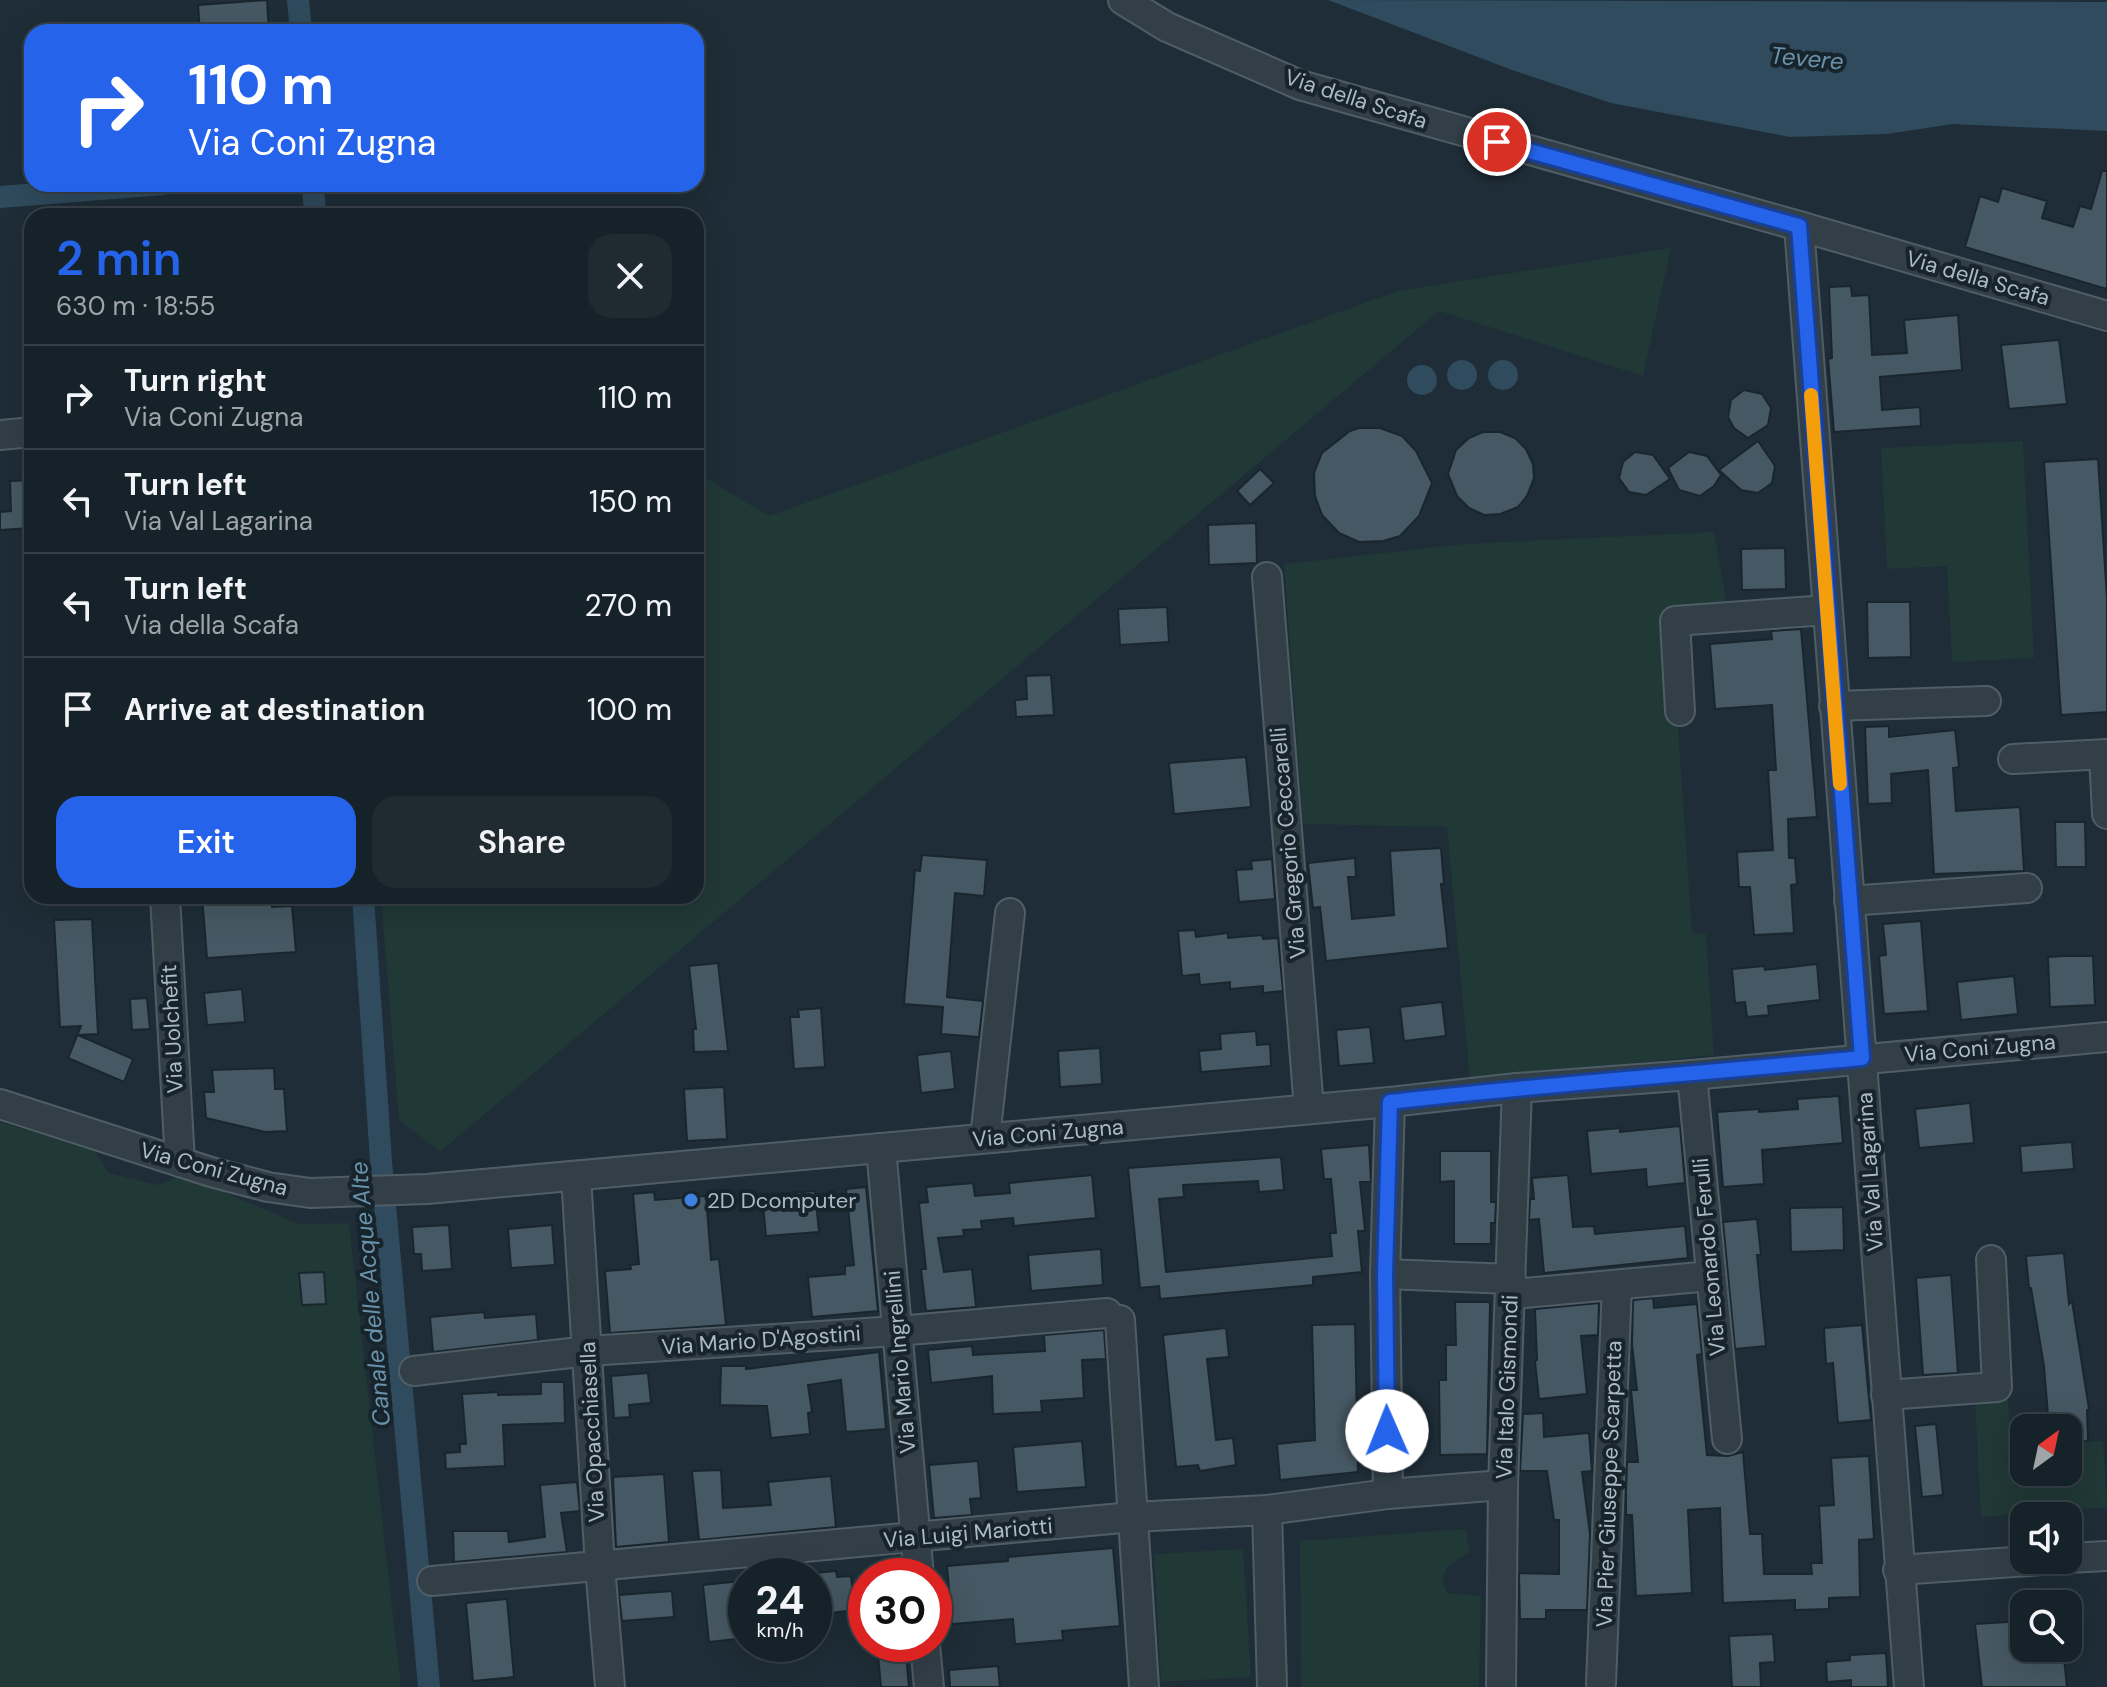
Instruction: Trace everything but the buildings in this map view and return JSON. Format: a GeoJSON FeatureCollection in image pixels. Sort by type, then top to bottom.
{"type":"FeatureCollection","features":[{"type":"Feature","properties":{"kind":"street","name":"Via della Scafa"},"geometry":{"type":"LineString","coordinates":[[1123,0],[1167,27],[1300,85],[2107,316]]}},
{"type":"Feature","properties":{"kind":"street","name":"Via Val Lagarina"},"geometry":{"type":"LineString","coordinates":[[1799,226],[1909,1687]]}},
{"type":"Feature","properties":{"kind":"street"},"geometry":{"type":"LineString","coordinates":[[0,435],[24,433]]}},
{"type":"Feature","properties":{"kind":"street","name":"Via Gregorio Ceccarelli"},"geometry":{"type":"LineString","coordinates":[[1267,577],[1309,1109]]}},
{"type":"Feature","properties":{"kind":"street"},"geometry":{"type":"LineString","coordinates":[[1680,711],[1675,621],[1827,610]]}},
{"type":"Feature","properties":{"kind":"street"},"geometry":{"type":"LineString","coordinates":[[1834,706],[1986,701]]}},
{"type":"Feature","properties":{"kind":"street"},"geometry":{"type":"LineString","coordinates":[[2013,759],[2106,755],[2107,814]]}},
{"type":"Feature","properties":{"kind":"street"},"geometry":{"type":"LineString","coordinates":[[1849,901],[2027,888]]}},
{"type":"Feature","properties":{"kind":"street","name":"Via Uolchefit"},"geometry":{"type":"LineString","coordinates":[[165,904],[180,1162]]}},
{"type":"Feature","properties":{"kind":"street"},"geometry":{"type":"LineString","coordinates":[[985,1138],[1010,913]]}},
{"type":"Feature","properties":{"kind":"street","name":"Via Coni Zugna"},"geometry":{"type":"LineString","coordinates":[[0,1104],[268,1187],[310,1193],[353,1192],[576,1176],[1517,1088],[2107,1037]]}},
{"type":"Feature","properties":{"kind":"street","name":"Via Leonardo Ferulli"},"geometry":{"type":"LineString","coordinates":[[1692,1075],[1727,1439]]}},
{"type":"Feature","properties":{"kind":"street","name":"Via Italo Gismondi"},"geometry":{"type":"LineString","coordinates":[[1501,1687],[1503,1485],[1518,1286],[1517,1088]]}},
{"type":"Feature","properties":{"kind":"street"},"geometry":{"type":"LineString","coordinates":[[1388,1494],[1385,1274],[1390,1102]]}},
{"type":"Feature","properties":{"kind":"street","name":"Via Mario Ingrellini"},"geometry":{"type":"LineString","coordinates":[[881,1148],[918,1558]]}},
{"type":"Feature","properties":{"kind":"street","name":"Via Opacchiasella"},"geometry":{"type":"LineString","coordinates":[[576,1176],[610,1687]]}},
{"type":"Feature","properties":{"kind":"street"},"geometry":{"type":"LineString","coordinates":[[1886,1395],[1997,1387],[1991,1260]]}},
{"type":"Feature","properties":{"kind":"street"},"geometry":{"type":"LineString","coordinates":[[1385,1274],[1518,1286],[1617,1285],[1711,1276]]}},
{"type":"Feature","properties":{"kind":"street","name":"Via Pier Giuseppe Scarpetta"},"geometry":{"type":"LineString","coordinates":[[1601,1683],[1617,1285]]}},
{"type":"Feature","properties":{"kind":"street","name":"Via Mario D'Agostini"},"geometry":{"type":"LineString","coordinates":[[414,1371],[588,1351],[1113,1317],[1133,1517]]}},
{"type":"Feature","properties":{"kind":"street","name":"Via Luigi Mariotti"},"geometry":{"type":"LineString","coordinates":[[432,1581],[1133,1517],[1267,1510],[1388,1494],[1503,1485]]}},
{"type":"Feature","properties":{"kind":"street"},"geometry":{"type":"LineString","coordinates":[[1267,1510],[1272,1687]]}},
{"type":"Feature","properties":{"kind":"street"},"geometry":{"type":"LineString","coordinates":[[1133,1517],[1144,1687]]}},
{"type":"Feature","properties":{"kind":"street"},"geometry":{"type":"LineString","coordinates":[[2082,1557],[2107,1556]]}},
{"type":"Feature","properties":{"kind":"street"},"geometry":{"type":"LineString","coordinates":[[1898,1570],[2010,1562]]}},
{"type":"Feature","properties":{"kind":"street"},"geometry":{"type":"LineString","coordinates":[[927,1662],[929,1687]]}},
{"type":"Feature","properties":{"kind":"green space"},"geometry":{"type":"Polygon","coordinates":[[[1671,248],[1643,376],[1439,311],[440,1152],[399,1120],[382,904],[704,904],[704,477],[769,516],[1398,291],[1671,248]]]}},
{"type":"Feature","properties":{"kind":"green space"},"geometry":{"type":"Polygon","coordinates":[[[2023,441],[2034,658],[1952,662],[1947,566],[1887,569],[1881,448],[2023,441]]]}},
{"type":"Feature","properties":{"kind":"green space"},"geometry":{"type":"Polygon","coordinates":[[[1714,532],[1728,612],[1670,611],[1692,933],[1706,934],[1714,1055],[1470,1080],[1447,827],[1303,824],[1284,564],[1464,544],[1714,532]]]}},
{"type":"Feature","properties":{"kind":"green space"},"geometry":{"type":"Polygon","coordinates":[[[0,1122],[94,1150],[109,1173],[158,1185],[184,1175],[299,1224],[349,1223],[401,1687],[0,1687],[0,1122]]]}},
{"type":"Feature","properties":{"kind":"green space"},"geometry":{"type":"Polygon","coordinates":[[[2008,1399],[2010,1486],[2082,1486],[2082,1442],[2103,1441],[2107,1507],[2082,1509],[2082,1502],[2010,1502],[2010,1515],[1981,1517],[1975,1401],[2008,1399]]]}},
{"type":"Feature","properties":{"kind":"green space"},"geometry":{"type":"Polygon","coordinates":[[[1465,1529],[1470,1552],[1447,1567],[1442,1580],[1447,1593],[1481,1596],[1479,1687],[1301,1687],[1300,1541],[1465,1529]]]}},
{"type":"Feature","properties":{"kind":"green space"},"geometry":{"type":"Polygon","coordinates":[[[1243,1549],[1251,1677],[1161,1682],[1154,1554],[1243,1549]]]}},
{"type":"Feature","properties":{"kind":"water","name":"Tevere"},"geometry":{"type":"Polygon","coordinates":[[[1328,0],[2107,2],[2107,131],[1953,124],[1887,134],[1790,137],[1611,103],[1512,70],[1328,0]]]}},
{"type":"Feature","properties":{"kind":"water"},"geometry":{"type":"Polygon","coordinates":[[[1462,360],[1472,365],[1477,375],[1472,385],[1462,390],[1452,385],[1447,375],[1452,365],[1462,360]]]}},
{"type":"Feature","properties":{"kind":"water"},"geometry":{"type":"Polygon","coordinates":[[[1503,360],[1513,365],[1518,375],[1513,385],[1503,390],[1493,385],[1488,375],[1493,365],[1503,360]]]}},
{"type":"Feature","properties":{"kind":"water"},"geometry":{"type":"Polygon","coordinates":[[[1422,365],[1428,366],[1436,374],[1436,386],[1428,394],[1422,395],[1416,394],[1408,386],[1407,380],[1408,374],[1416,366],[1422,365]]]}},
{"type":"Feature","properties":{"kind":"waterway"},"geometry":{"type":"LineString","coordinates":[[298,0],[300,24]]}},
{"type":"Feature","properties":{"kind":"waterway"},"geometry":{"type":"LineString","coordinates":[[0,197],[62,192]]}},
{"type":"Feature","properties":{"kind":"waterway","name":"Canale delle Acque Alte"},"geometry":{"type":"LineString","coordinates":[[314,192],[314,208]]}},
{"type":"Feature","properties":{"kind":"waterway","name":"Canale delle Acque Alte"},"geometry":{"type":"LineString","coordinates":[[364,904],[381,1161],[429,1687]]}},
{"type":"Feature","properties":{"kind":"slow traffic"},"geometry":{"type":"LineString","coordinates":[[1811,395],[1840,784]]}},
{"type":"Feature","properties":{"kind":"place","name":"2D Dcomputer"},"geometry":{"type":"Point","coordinates":[691,1200]}},
{"type":"Feature","properties":{"kind":"route"},"geometry":{"type":"LineString","coordinates":[[1387,1431],[1385,1274],[1390,1102],[1862,1058],[1799,226],[1497,142]]}}]}
